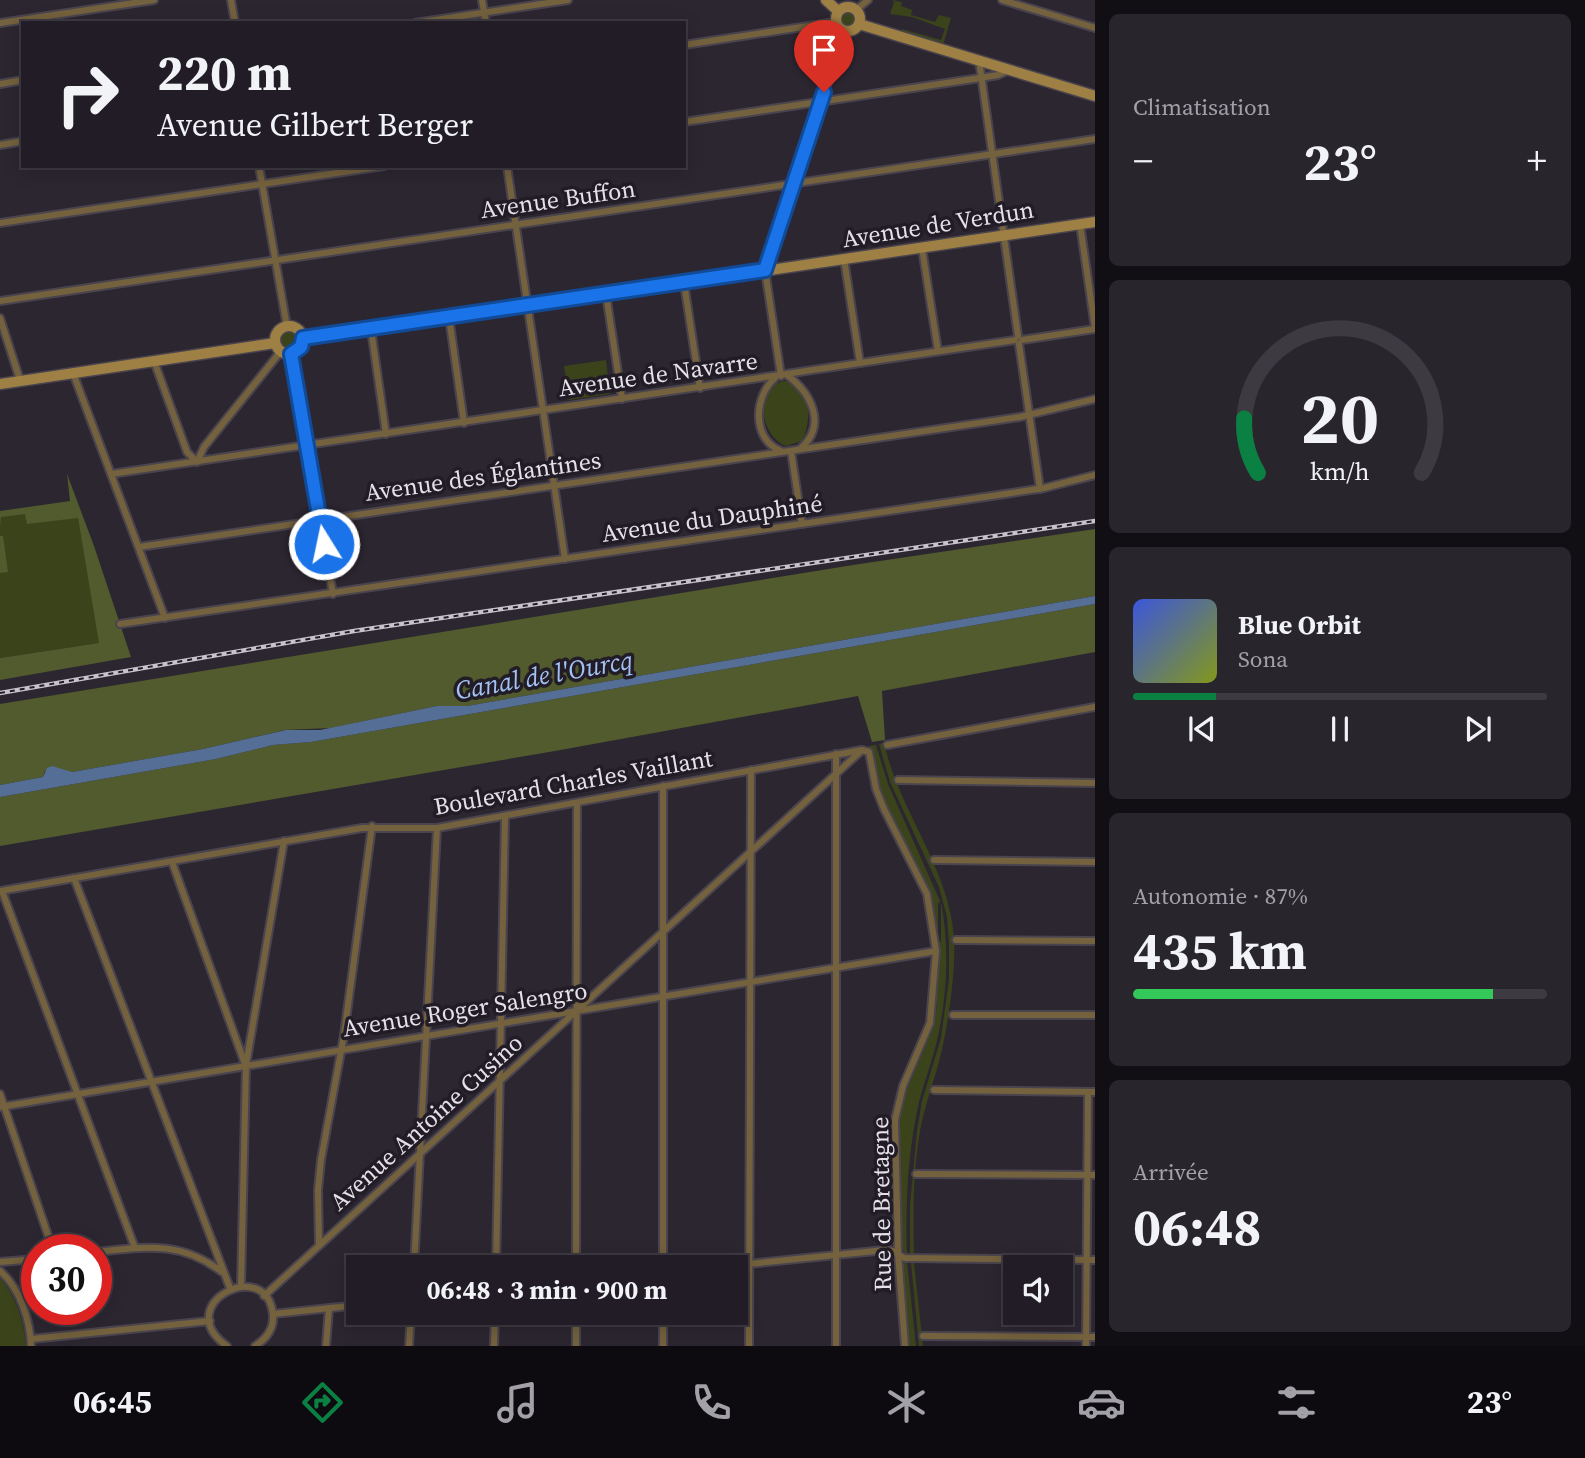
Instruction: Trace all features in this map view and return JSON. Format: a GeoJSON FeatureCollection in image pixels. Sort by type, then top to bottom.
{"type":"FeatureCollection","features":[{"type":"Feature","properties":{"kind":"street"},"geometry":{"type":"LineString","coordinates":[[0,23],[154,0]]}},
{"type":"Feature","properties":{"kind":"street"},"geometry":{"type":"LineString","coordinates":[[231,0],[235,21]]}},
{"type":"Feature","properties":{"kind":"street"},"geometry":{"type":"LineString","coordinates":[[482,0],[486,21]]}},
{"type":"Feature","properties":{"kind":"street"},"geometry":{"type":"LineString","coordinates":[[429,21],[568,0]]}},
{"type":"Feature","properties":{"kind":"street"},"geometry":{"type":"LineString","coordinates":[[826,0],[838,11]]}},
{"type":"Feature","properties":{"kind":"street"},"geometry":{"type":"LineString","coordinates":[[856,10],[868,0]]}},
{"type":"Feature","properties":{"kind":"street"},"geometry":{"type":"LineString","coordinates":[[1002,0],[1095,29]]}},
{"type":"Feature","properties":{"kind":"street"},"geometry":{"type":"LineString","coordinates":[[845,7],[856,10],[860,16],[859,24],[852,31],[845,32],[839,28],[835,22],[838,11],[845,7]]}},
{"type":"Feature","properties":{"kind":"street"},"geometry":{"type":"LineString","coordinates":[[686,45],[835,22]]}},
{"type":"Feature","properties":{"kind":"street"},"geometry":{"type":"LineString","coordinates":[[859,24],[1095,96]]}},
{"type":"Feature","properties":{"kind":"street"},"geometry":{"type":"LineString","coordinates":[[781,376],[765,270],[845,32]]}},
{"type":"Feature","properties":{"kind":"street"},"geometry":{"type":"LineString","coordinates":[[979,60],[1040,489]]}},
{"type":"Feature","properties":{"kind":"street"},"geometry":{"type":"LineString","coordinates":[[686,122],[980,78],[1009,70]]}},
{"type":"Feature","properties":{"kind":"street"},"geometry":{"type":"LineString","coordinates":[[0,84],[21,80]]}},
{"type":"Feature","properties":{"kind":"street","name":"Avenue Buffon"},"geometry":{"type":"LineString","coordinates":[[0,301],[1095,139]]}},
{"type":"Feature","properties":{"kind":"street"},"geometry":{"type":"LineString","coordinates":[[0,145],[21,141]]}},
{"type":"Feature","properties":{"kind":"street"},"geometry":{"type":"LineString","coordinates":[[259,168],[287,327]]}},
{"type":"Feature","properties":{"kind":"street"},"geometry":{"type":"LineString","coordinates":[[0,223],[370,168]]}},
{"type":"Feature","properties":{"kind":"street"},"geometry":{"type":"LineString","coordinates":[[507,168],[565,559]]}},
{"type":"Feature","properties":{"kind":"street","name":"Avenue de Verdun"},"geometry":{"type":"LineString","coordinates":[[303,338],[922,248],[1004,241],[1095,222]]}},
{"type":"Feature","properties":{"kind":"street"},"geometry":{"type":"LineString","coordinates":[[1080,224],[1095,329]]}},
{"type":"Feature","properties":{"kind":"street"},"geometry":{"type":"LineString","coordinates":[[922,248],[938,351]]}},
{"type":"Feature","properties":{"kind":"street"},"geometry":{"type":"LineString","coordinates":[[844,259],[859,363]]}},
{"type":"Feature","properties":{"kind":"street"},"geometry":{"type":"LineString","coordinates":[[684,283],[700,388]]}},
{"type":"Feature","properties":{"kind":"street"},"geometry":{"type":"LineString","coordinates":[[606,294],[622,398]]}},
{"type":"Feature","properties":{"kind":"street"},"geometry":{"type":"LineString","coordinates":[[0,317],[20,380]]}},
{"type":"Feature","properties":{"kind":"street"},"geometry":{"type":"LineString","coordinates":[[449,317],[464,423]]}},
{"type":"Feature","properties":{"kind":"street"},"geometry":{"type":"LineString","coordinates":[[0,384],[154,362],[282,349],[301,347],[303,338],[296,328],[287,327],[278,332],[282,349],[307,446],[333,593]]}},
{"type":"Feature","properties":{"kind":"street"},"geometry":{"type":"LineString","coordinates":[[371,329],[386,434]]}},
{"type":"Feature","properties":{"kind":"street","name":"Avenue de Navarre"},"geometry":{"type":"LineString","coordinates":[[111,474],[1095,329]]}},
{"type":"Feature","properties":{"kind":"street"},"geometry":{"type":"LineString","coordinates":[[154,362],[187,452],[197,462],[204,447],[282,349]]}},
{"type":"Feature","properties":{"kind":"street"},"geometry":{"type":"LineString","coordinates":[[73,373],[165,618]]}},
{"type":"Feature","properties":{"kind":"street"},"geometry":{"type":"LineString","coordinates":[[781,376],[799,383],[807,393],[814,415],[813,428],[807,442],[792,451],[771,445],[759,423],[760,400],[767,385],[781,376]]}},
{"type":"Feature","properties":{"kind":"street","name":"Avenue des Églantines"},"geometry":{"type":"LineString","coordinates":[[139,547],[1030,415],[1095,399]]}},
{"type":"Feature","properties":{"kind":"street"},"geometry":{"type":"LineString","coordinates":[[792,451],[802,524]]}},
{"type":"Feature","properties":{"kind":"street","name":"Avenue du Dauphiné"},"geometry":{"type":"LineString","coordinates":[[120,624],[1040,489],[1095,475]]}},
{"type":"Feature","properties":{"kind":"street"},"geometry":{"type":"LineString","coordinates":[[887,745],[1095,707]]}},
{"type":"Feature","properties":{"kind":"street","name":"Boulevard Charles Vaillant"},"geometry":{"type":"LineString","coordinates":[[1,891],[372,826],[437,828],[505,817],[862,750]]}},
{"type":"Feature","properties":{"kind":"street","name":"Avenue Antoine Cusino"},"geometry":{"type":"LineString","coordinates":[[264,1296],[862,750]]}},
{"type":"Feature","properties":{"kind":"street","name":"Rue de Bretagne"},"geometry":{"type":"LineString","coordinates":[[862,750],[869,752],[876,789],[884,809],[928,894],[936,951],[930,1023],[902,1086],[895,1120],[898,1253],[905,1346]]}},
{"type":"Feature","properties":{"kind":"street"},"geometry":{"type":"LineString","coordinates":[[836,754],[836,1346]]}},
{"type":"Feature","properties":{"kind":"street"},"geometry":{"type":"LineString","coordinates":[[749,1346],[751,770]]}},
{"type":"Feature","properties":{"kind":"street"},"geometry":{"type":"LineString","coordinates":[[898,780],[1095,783]]}},
{"type":"Feature","properties":{"kind":"street"},"geometry":{"type":"LineString","coordinates":[[663,786],[663,1255]]}},
{"type":"Feature","properties":{"kind":"street"},"geometry":{"type":"LineString","coordinates":[[576,1255],[577,803]]}},
{"type":"Feature","properties":{"kind":"street"},"geometry":{"type":"LineString","coordinates":[[496,1255],[505,817]]}},
{"type":"Feature","properties":{"kind":"street"},"geometry":{"type":"LineString","coordinates":[[319,1245],[318,1190],[321,1160],[342,1049],[372,826]]}},
{"type":"Feature","properties":{"kind":"street"},"geometry":{"type":"LineString","coordinates":[[415,1255],[437,828]]}},
{"type":"Feature","properties":{"kind":"street"},"geometry":{"type":"LineString","coordinates":[[241,1286],[246,1065],[284,841]]}},
{"type":"Feature","properties":{"kind":"street"},"geometry":{"type":"LineString","coordinates":[[934,860],[1095,862]]}},
{"type":"Feature","properties":{"kind":"street"},"geometry":{"type":"LineString","coordinates":[[172,862],[246,1065]]}},
{"type":"Feature","properties":{"kind":"street"},"geometry":{"type":"LineString","coordinates":[[74,878],[230,1288]]}},
{"type":"Feature","properties":{"kind":"street"},"geometry":{"type":"LineString","coordinates":[[1,891],[135,1248]]}},
{"type":"Feature","properties":{"kind":"street"},"geometry":{"type":"LineString","coordinates":[[956,940],[1095,941]]}},
{"type":"Feature","properties":{"kind":"street","name":"Avenue Roger Salengro"},"geometry":{"type":"LineString","coordinates":[[2,1106],[936,951]]}},
{"type":"Feature","properties":{"kind":"street"},"geometry":{"type":"LineString","coordinates":[[953,1015],[1095,1015]]}},
{"type":"Feature","properties":{"kind":"street"},"geometry":{"type":"LineString","coordinates":[[934,1090],[1092,1092],[1091,1260],[1086,1346]]}},
{"type":"Feature","properties":{"kind":"street"},"geometry":{"type":"LineString","coordinates":[[0,1094],[47,1234]]}},
{"type":"Feature","properties":{"kind":"street"},"geometry":{"type":"LineString","coordinates":[[916,1174],[1091,1175]]}},
{"type":"Feature","properties":{"kind":"street"},"geometry":{"type":"LineString","coordinates":[[112,1250],[159,1247],[182,1250],[200,1257],[223,1273]]}},
{"type":"Feature","properties":{"kind":"street"},"geometry":{"type":"LineString","coordinates":[[749,1264],[885,1250],[909,1258],[1091,1260]]}},
{"type":"Feature","properties":{"kind":"street"},"geometry":{"type":"LineString","coordinates":[[0,1262],[21,1260]]}},
{"type":"Feature","properties":{"kind":"street"},"geometry":{"type":"LineString","coordinates":[[0,1270],[14,1287],[21,1302],[31,1343],[210,1321]]}},
{"type":"Feature","properties":{"kind":"street"},"geometry":{"type":"LineString","coordinates":[[227,1346],[218,1340],[210,1321],[214,1302],[230,1288],[241,1286],[264,1296],[273,1314],[271,1330],[255,1346]]}},
{"type":"Feature","properties":{"kind":"street"},"geometry":{"type":"LineString","coordinates":[[273,1314],[346,1306]]}},
{"type":"Feature","properties":{"kind":"street"},"geometry":{"type":"LineString","coordinates":[[326,1346],[329,1308]]}},
{"type":"Feature","properties":{"kind":"street"},"geometry":{"type":"LineString","coordinates":[[409,1346],[410,1325]]}},
{"type":"Feature","properties":{"kind":"street"},"geometry":{"type":"LineString","coordinates":[[494,1346],[495,1325]]}},
{"type":"Feature","properties":{"kind":"street"},"geometry":{"type":"LineString","coordinates":[[576,1325],[576,1346]]}},
{"type":"Feature","properties":{"kind":"street"},"geometry":{"type":"LineString","coordinates":[[663,1325],[663,1346]]}},
{"type":"Feature","properties":{"kind":"street"},"geometry":{"type":"LineString","coordinates":[[923,1336],[1095,1337]]}},
{"type":"Feature","properties":{"kind":"street"},"geometry":{"type":"LineString","coordinates":[[264,1339],[272,1346]]}},
{"type":"Feature","properties":{"kind":"green space"},"geometry":{"type":"Polygon","coordinates":[[[892,0],[902,2],[901,6],[912,10],[911,15],[935,22],[939,15],[951,18],[943,45],[902,32],[902,29],[941,40],[945,29],[912,17],[890,14],[894,2],[892,0]]]}},
{"type":"Feature","properties":{"kind":"green space"},"geometry":{"type":"Polygon","coordinates":[[[847,12],[853,14],[853,26],[847,28],[841,26],[839,20],[841,14],[847,12]]]}},
{"type":"Feature","properties":{"kind":"green space"},"geometry":{"type":"Polygon","coordinates":[[[289,329],[297,332],[300,340],[297,348],[289,351],[281,348],[278,340],[281,332],[289,329]]]}},
{"type":"Feature","properties":{"kind":"green space"},"geometry":{"type":"Polygon","coordinates":[[[606,360],[610,394],[569,400],[564,366],[606,360]]]}},
{"type":"Feature","properties":{"kind":"green space"},"geometry":{"type":"Polygon","coordinates":[[[786,381],[801,390],[808,415],[802,441],[786,446],[777,441],[770,432],[763,411],[768,391],[775,384],[786,381]]]}},
{"type":"Feature","properties":{"kind":"green space"},"geometry":{"type":"Polygon","coordinates":[[[67,474],[131,657],[0,680],[0,658],[99,643],[78,518],[27,524],[25,514],[1,517],[0,526],[0,511],[70,501],[67,474]]]}},
{"type":"Feature","properties":{"kind":"green space"},"geometry":{"type":"Polygon","coordinates":[[[0,511],[78,517],[100,643],[0,658],[0,511]]]}},
{"type":"Feature","properties":{"kind":"green space"},"geometry":{"type":"Polygon","coordinates":[[[1095,529],[1095,596],[467,706],[437,706],[331,728],[285,730],[203,749],[72,772],[45,771],[43,777],[0,785],[0,704],[853,565],[1095,529]]]}},
{"type":"Feature","properties":{"kind":"green space"},"geometry":{"type":"Polygon","coordinates":[[[0,536],[3,536],[8,572],[0,573],[0,536]]]}},
{"type":"Feature","properties":{"kind":"green space"},"geometry":{"type":"Polygon","coordinates":[[[1095,604],[1095,652],[882,691],[885,740],[872,742],[858,696],[0,846],[0,797],[216,759],[273,745],[311,742],[1095,604]]]}},
{"type":"Feature","properties":{"kind":"green space"},"geometry":{"type":"Polygon","coordinates":[[[884,743],[891,768],[943,887],[954,938],[953,978],[947,1024],[918,1146],[914,1192],[914,1254],[910,1253],[910,1205],[917,1131],[922,1101],[941,1038],[949,979],[949,943],[947,917],[939,887],[890,782],[879,744],[884,743]]]}},
{"type":"Feature","properties":{"kind":"green space"},"geometry":{"type":"Polygon","coordinates":[[[876,745],[888,784],[940,901],[938,943],[930,891],[878,788],[869,746],[876,745]]]}},
{"type":"Feature","properties":{"kind":"green space"},"geometry":{"type":"Polygon","coordinates":[[[941,902],[946,937],[945,992],[936,1045],[919,1102],[912,1140],[906,1217],[907,1256],[901,1247],[899,1121],[905,1094],[934,1026],[938,945],[941,941],[941,902]]]}},
{"type":"Feature","properties":{"kind":"green space"},"geometry":{"type":"Polygon","coordinates":[[[907,1261],[916,1346],[907,1346],[902,1265],[907,1261]]]}},
{"type":"Feature","properties":{"kind":"green space"},"geometry":{"type":"Polygon","coordinates":[[[911,1263],[914,1263],[923,1346],[919,1346],[911,1263]]]}},
{"type":"Feature","properties":{"kind":"green space"},"geometry":{"type":"Polygon","coordinates":[[[0,1277],[11,1292],[18,1309],[26,1346],[0,1346],[0,1277]]]}},
{"type":"Feature","properties":{"kind":"water"},"geometry":{"type":"Polygon","coordinates":[[[1095,596],[1095,604],[311,742],[273,745],[216,759],[0,797],[0,785],[43,777],[47,768],[52,766],[72,772],[203,749],[286,730],[320,730],[437,706],[467,706],[1095,596]]]}},
{"type":"Feature","properties":{"kind":"railway"},"geometry":{"type":"LineString","coordinates":[[0,693],[354,631],[1095,521]]}},
{"type":"Feature","properties":{"kind":"route"},"geometry":{"type":"LineString","coordinates":[[324,544],[291,354],[299,350],[303,338],[765,270],[824,92]]}},
{"type":"Feature","properties":{"kind":"water label","name":"Canal de l'Ourcq"},"geometry":{"type":"Point","coordinates":[544,675]}}]}
